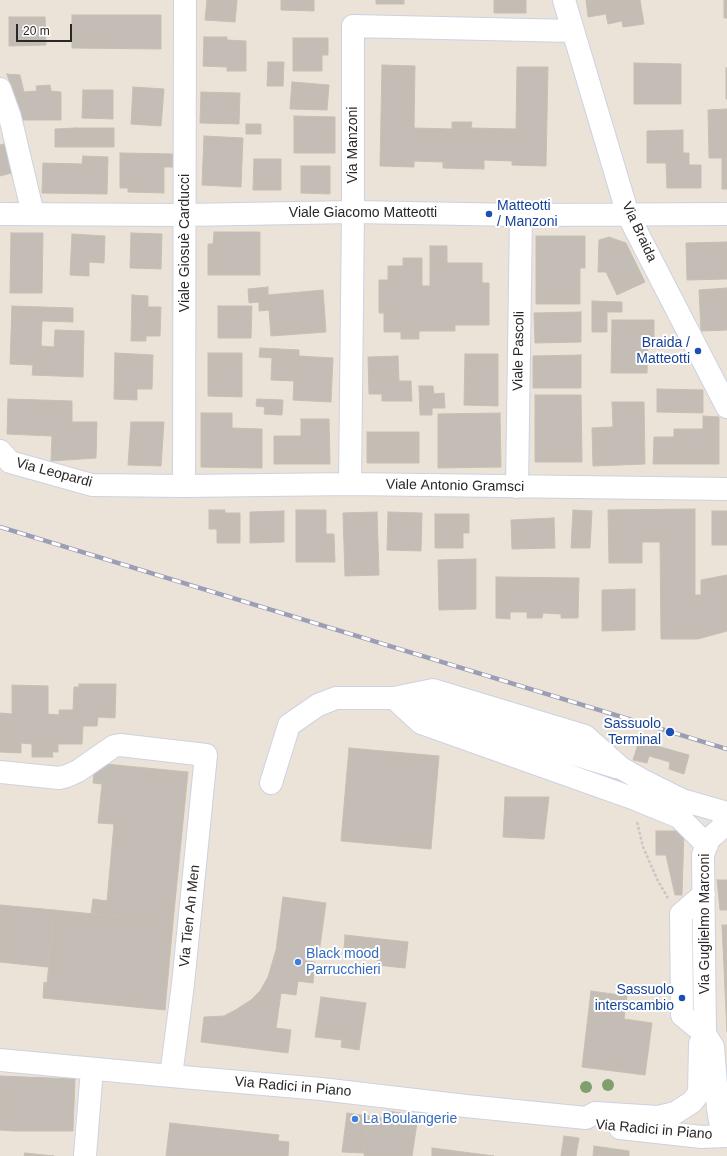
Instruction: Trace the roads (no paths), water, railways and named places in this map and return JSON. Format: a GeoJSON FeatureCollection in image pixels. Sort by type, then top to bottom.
{"type":"FeatureCollection","features":[{"type":"Feature","properties":{"kind":"street","name":"Viale Giosuè Carducci"},"geometry":{"type":"LineString","coordinates":[[184,486],[185,0]]}},
{"type":"Feature","properties":{"kind":"street","name":"Via Braida"},"geometry":{"type":"LineString","coordinates":[[564,0],[628,215],[727,407]]}},
{"type":"Feature","properties":{"kind":"street","name":"Via Manzoni"},"geometry":{"type":"LineString","coordinates":[[350,484],[353,212],[353,26],[574,31]]}},
{"type":"Feature","properties":{"kind":"street"},"geometry":{"type":"LineString","coordinates":[[0,89],[10,117],[33,214]]}},
{"type":"Feature","properties":{"kind":"street","name":"Viale Giacomo Matteotti"},"geometry":{"type":"LineString","coordinates":[[0,214],[185,215],[353,212],[521,215],[727,214]]}},
{"type":"Feature","properties":{"kind":"street","name":"Viale Pascoli"},"geometry":{"type":"LineString","coordinates":[[517,487],[521,215]]}},
{"type":"Feature","properties":{"kind":"street","name":"Via Leopardi"},"geometry":{"type":"LineString","coordinates":[[0,451],[10,462],[92,485],[184,486]]}},
{"type":"Feature","properties":{"kind":"street","name":"Viale Antonio Gramsci"},"geometry":{"type":"LineString","coordinates":[[184,486],[350,484],[727,489]]}},
{"type":"Feature","properties":{"kind":"street"},"geometry":{"type":"LineString","coordinates":[[271,783],[289,725],[318,705],[336,698],[394,698],[433,690],[585,736],[662,800],[678,818],[707,845]]}},
{"type":"Feature","properties":{"kind":"street"},"geometry":{"type":"LineString","coordinates":[[394,698],[421,723],[635,799],[682,800],[727,813]]}},
{"type":"Feature","properties":{"kind":"street","name":"Via Tien An Men"},"geometry":{"type":"LineString","coordinates":[[0,772],[59,778],[78,771],[114,746],[120,745],[206,755],[183,984],[171,1076]]}},
{"type":"Feature","properties":{"kind":"street","name":"Via Guglielmo Marconi"},"geometry":{"type":"LineString","coordinates":[[692,1102],[699,1094],[700,1044],[705,1034],[703,855],[708,840],[727,823]]}},
{"type":"Feature","properties":{"kind":"street","name":"Via Guglielmo Marconi"},"geometry":{"type":"LineString","coordinates":[[705,1034],[713,1047],[718,1109],[720,1121],[727,1132]]}},
{"type":"Feature","properties":{"kind":"street","name":"Via Radici in Piano"},"geometry":{"type":"LineString","coordinates":[[0,1060],[321,1089],[586,1118],[595,1113],[658,1117],[675,1113],[692,1102]]}},
{"type":"Feature","properties":{"kind":"street"},"geometry":{"type":"LineString","coordinates":[[85,1156],[92,1068]]}},
{"type":"Feature","properties":{"kind":"street","name":"Via Radici in Piano"},"geometry":{"type":"LineString","coordinates":[[586,1118],[590,1125],[702,1137],[727,1136]]}},
{"type":"Feature","properties":{"kind":"railway"},"geometry":{"type":"LineString","coordinates":[[0,527],[727,749]]}},
{"type":"Feature","properties":{"kind":"place","name":"Matteotti / Manzoni"},"geometry":{"type":"Point","coordinates":[489,214]}},
{"type":"Feature","properties":{"kind":"place","name":"Braida / Matteotti"},"geometry":{"type":"Point","coordinates":[698,351]}},
{"type":"Feature","properties":{"kind":"place","name":"Sassuolo Terminal"},"geometry":{"type":"Point","coordinates":[670,732]}},
{"type":"Feature","properties":{"kind":"place","name":"Black mood Parrucchieri"},"geometry":{"type":"Point","coordinates":[298,962]}},
{"type":"Feature","properties":{"kind":"place","name":"Sassuolo interscambio"},"geometry":{"type":"Point","coordinates":[682,998]}},
{"type":"Feature","properties":{"kind":"place","name":"La Boulangerie"},"geometry":{"type":"Point","coordinates":[355,1119]}}]}
